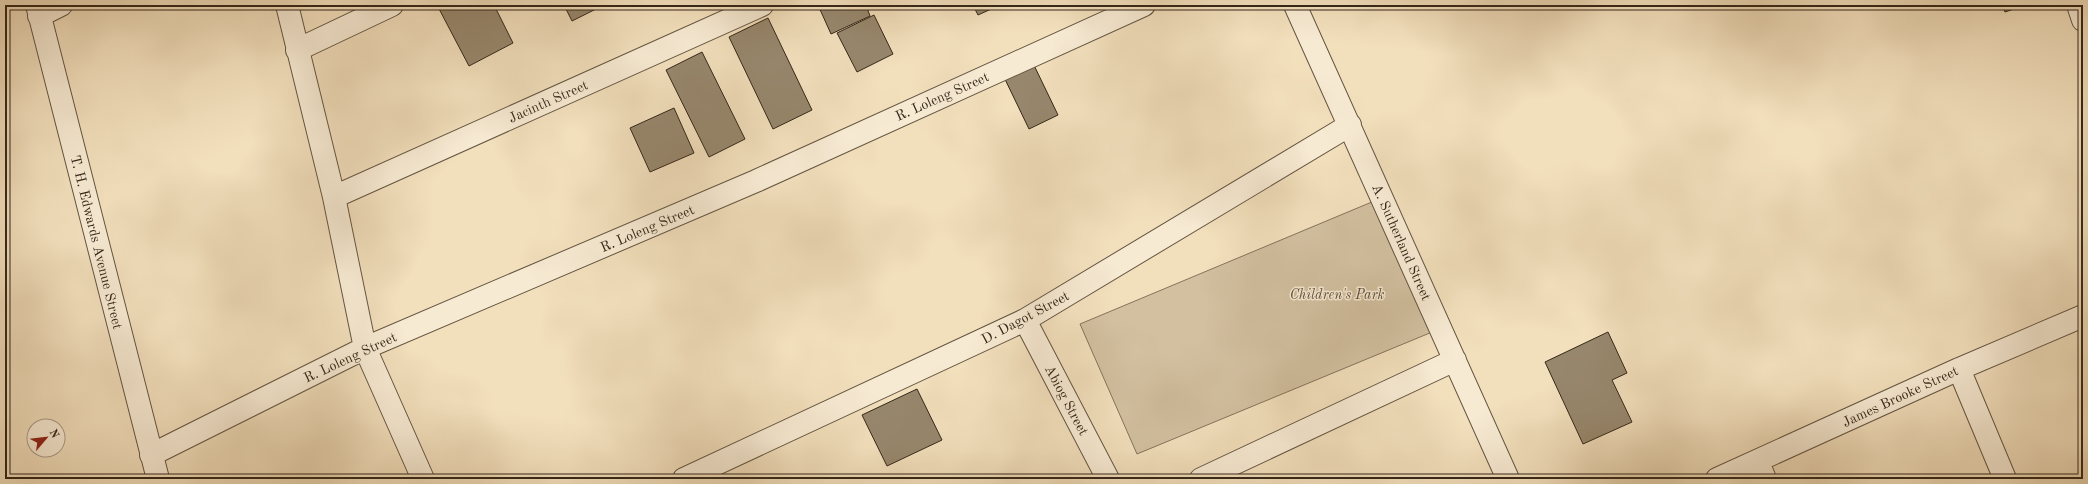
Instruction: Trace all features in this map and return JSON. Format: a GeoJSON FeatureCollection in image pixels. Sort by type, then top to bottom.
{"type":"FeatureCollection","features":[{"type":"Feature","properties":{"kind":"street"},"geometry":{"type":"LineString","coordinates":[[38,11],[61,5]]}},
{"type":"Feature","properties":{"kind":"street"},"geometry":{"type":"LineString","coordinates":[[287,5],[334,197],[365,348],[423,479]]}},
{"type":"Feature","properties":{"kind":"street"},"geometry":{"type":"LineString","coordinates":[[297,50],[392,5]]}},
{"type":"Feature","properties":{"kind":"street","name":"Jacinth Street"},"geometry":{"type":"LineString","coordinates":[[334,197],[762,5]]}},
{"type":"Feature","properties":{"kind":"street","name":"R. Loleng Street"},"geometry":{"type":"LineString","coordinates":[[151,455],[365,348],[756,181],[1144,5]]}},
{"type":"Feature","properties":{"kind":"street","name":"A. Sutherland Street"},"geometry":{"type":"LineString","coordinates":[[1295,5],[1350,124],[1508,479]]}},
{"type":"Feature","properties":{"kind":"street"},"geometry":{"type":"LineString","coordinates":[[2078,5],[2083,20]]}},
{"type":"Feature","properties":{"kind":"street","name":"T. H. Edwards Avenue Street"},"geometry":{"type":"LineString","coordinates":[[38,11],[158,479]]}},
{"type":"Feature","properties":{"kind":"street","name":"D. Dagot Street"},"geometry":{"type":"LineString","coordinates":[[684,479],[1025,320],[1350,124]]}},
{"type":"Feature","properties":{"kind":"street","name":"James Brooke Street"},"geometry":{"type":"LineString","coordinates":[[1717,479],[1761,470],[1958,369],[2083,316]]}},
{"type":"Feature","properties":{"kind":"street","name":"Abiog Street"},"geometry":{"type":"LineString","coordinates":[[1025,320],[1108,479]]}},
{"type":"Feature","properties":{"kind":"street"},"geometry":{"type":"LineString","coordinates":[[1201,479],[1455,360]]}},
{"type":"Feature","properties":{"kind":"street"},"geometry":{"type":"LineString","coordinates":[[1958,369],[2005,479]]}},
{"type":"Feature","properties":{"kind":"green space","name":"Children's Park"},"geometry":{"type":"Polygon","coordinates":[[[1379,199],[1437,330],[1137,454],[1080,324],[1379,199]]]}},
{"type":"Feature","properties":{"kind":"building"},"geometry":{"type":"Polygon","coordinates":[[[437,5],[494,5],[513,43],[469,66],[437,5]]]}},
{"type":"Feature","properties":{"kind":"building"},"geometry":{"type":"Polygon","coordinates":[[[564,5],[604,5],[572,21],[564,5]]]}},
{"type":"Feature","properties":{"kind":"building"},"geometry":{"type":"Polygon","coordinates":[[[818,5],[866,5],[870,16],[831,34],[818,5]]]}},
{"type":"Feature","properties":{"kind":"building"},"geometry":{"type":"Polygon","coordinates":[[[973,5],[1000,5],[978,15],[973,5]]]}},
{"type":"Feature","properties":{"kind":"building"},"geometry":{"type":"Polygon","coordinates":[[[2002,5],[2026,5],[2005,12],[2002,5]]]}},
{"type":"Feature","properties":{"kind":"building"},"geometry":{"type":"Polygon","coordinates":[[[874,15],[893,54],[857,72],[837,33],[874,15]]]}},
{"type":"Feature","properties":{"kind":"building"},"geometry":{"type":"Polygon","coordinates":[[[768,18],[812,110],[773,129],[729,37],[768,18]]]}},
{"type":"Feature","properties":{"kind":"building"},"geometry":{"type":"Polygon","coordinates":[[[702,52],[745,139],[709,157],[666,70],[702,52]]]}},
{"type":"Feature","properties":{"kind":"building"},"geometry":{"type":"Polygon","coordinates":[[[1031,59],[1058,115],[1029,129],[1002,73],[1031,59]]]}},
{"type":"Feature","properties":{"kind":"building"},"geometry":{"type":"Polygon","coordinates":[[[674,108],[694,153],[650,172],[630,128],[674,108]]]}},
{"type":"Feature","properties":{"kind":"building"},"geometry":{"type":"Polygon","coordinates":[[[1608,332],[1627,373],[1612,380],[1632,422],[1583,444],[1545,362],[1608,332]]]}},
{"type":"Feature","properties":{"kind":"building"},"geometry":{"type":"Polygon","coordinates":[[[917,389],[942,440],[887,466],[862,415],[917,389]]]}}]}
